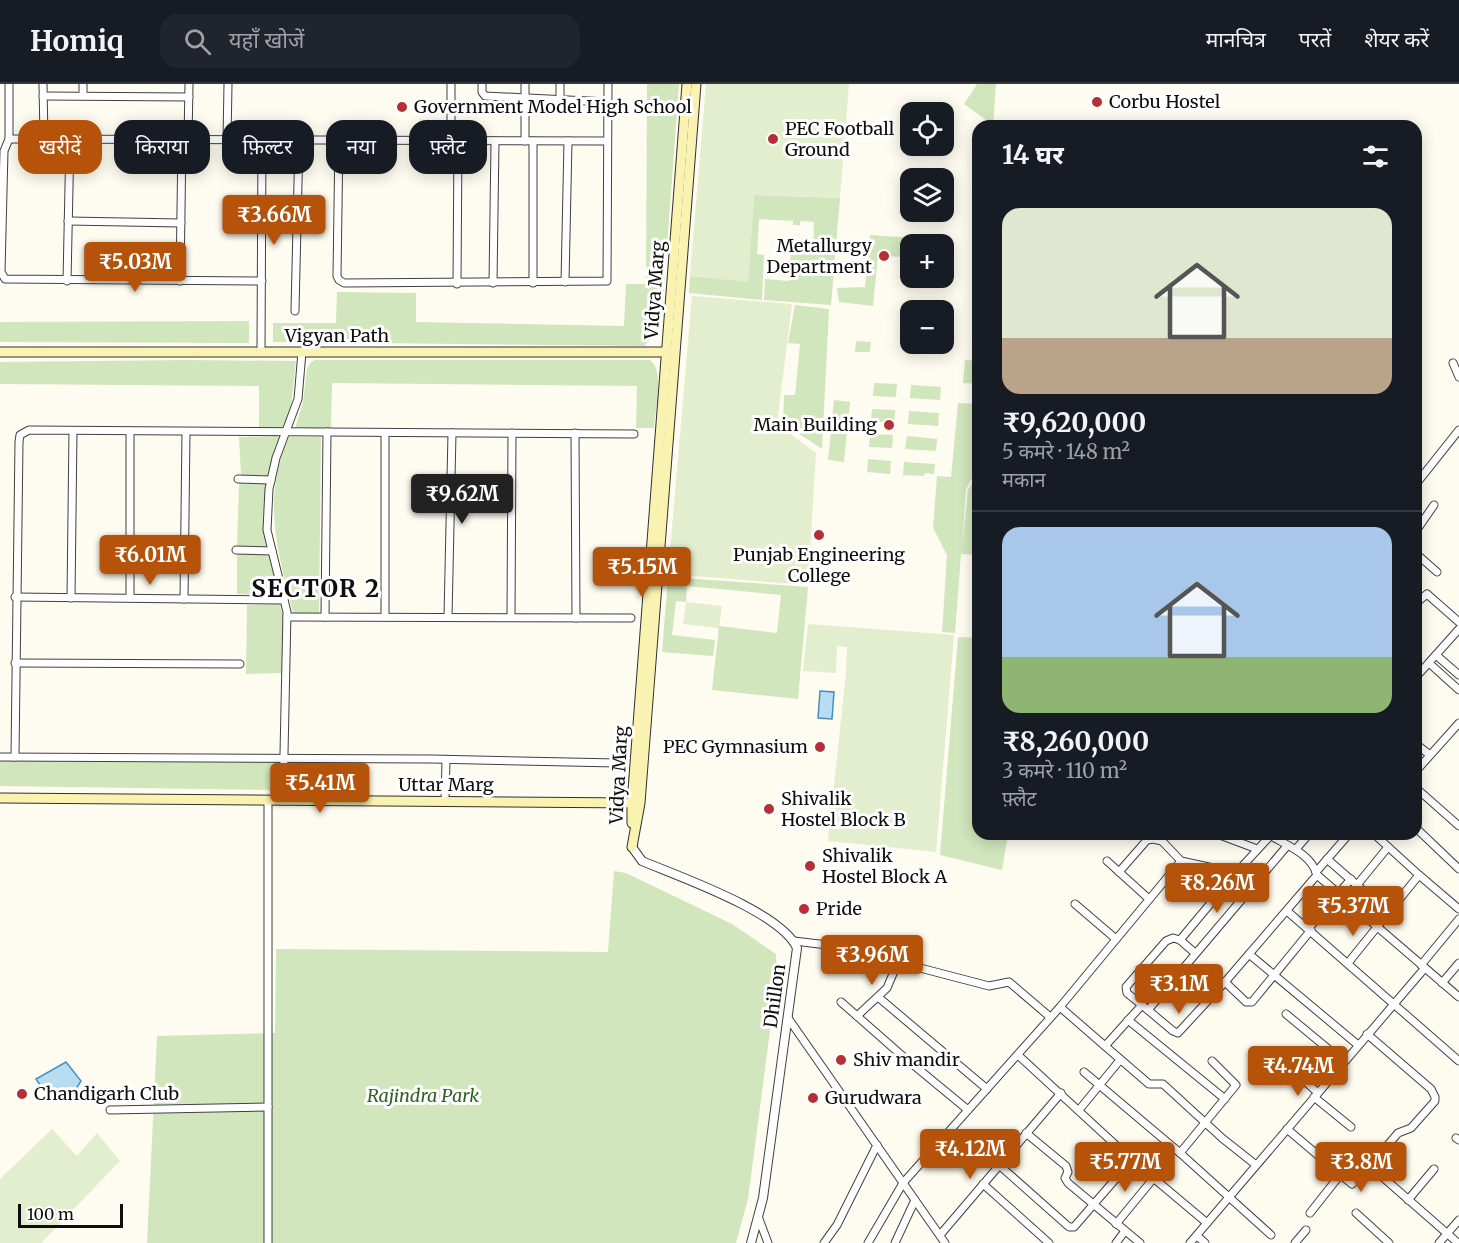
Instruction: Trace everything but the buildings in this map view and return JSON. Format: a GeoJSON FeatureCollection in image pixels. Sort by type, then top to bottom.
{"type":"FeatureCollection","features":[{"type":"Feature","properties":{"kind":"main road","name":"Vidya Marg"},"geometry":{"type":"LineString","coordinates":[[671,352],[687,84]]}},
{"type":"Feature","properties":{"kind":"main road","name":"Vidya Marg"},"geometry":{"type":"LineString","coordinates":[[632,847],[671,352],[696,84]]}},
{"type":"Feature","properties":{"kind":"main road","name":"Vigyan Path"},"geometry":{"type":"LineString","coordinates":[[0,352],[671,352]]}},
{"type":"Feature","properties":{"kind":"main road","name":"Uttar Marg"},"geometry":{"type":"LineString","coordinates":[[0,798],[636,803]]}},
{"type":"Feature","properties":{"kind":"street"},"geometry":{"type":"LineString","coordinates":[[9,84],[9,139],[4,151],[2,276],[8,280],[262,281]]}},
{"type":"Feature","properties":{"kind":"street"},"geometry":{"type":"LineString","coordinates":[[43,84],[44,120]]}},
{"type":"Feature","properties":{"kind":"street"},"geometry":{"type":"LineString","coordinates":[[83,84],[83,95]]}},
{"type":"Feature","properties":{"kind":"street"},"geometry":{"type":"LineString","coordinates":[[187,120],[189,84]]}},
{"type":"Feature","properties":{"kind":"street"},"geometry":{"type":"LineString","coordinates":[[227,120],[228,84]]}},
{"type":"Feature","properties":{"kind":"street"},"geometry":{"type":"LineString","coordinates":[[451,84],[453,120]]}},
{"type":"Feature","properties":{"kind":"street"},"geometry":{"type":"LineString","coordinates":[[482,84],[482,92],[485,96],[608,102]]}},
{"type":"Feature","properties":{"kind":"street"},"geometry":{"type":"LineString","coordinates":[[525,84],[533,283]]}},
{"type":"Feature","properties":{"kind":"street"},"geometry":{"type":"LineString","coordinates":[[560,84],[560,99]]}},
{"type":"Feature","properties":{"kind":"street"},"geometry":{"type":"LineString","coordinates":[[338,174],[337,276],[344,283],[457,284],[607,281],[608,84]]}},
{"type":"Feature","properties":{"kind":"street"},"geometry":{"type":"LineString","coordinates":[[43,96],[189,97]]}},
{"type":"Feature","properties":{"kind":"street"},"geometry":{"type":"LineString","coordinates":[[9,139],[18,139]]}},
{"type":"Feature","properties":{"kind":"street"},"geometry":{"type":"LineString","coordinates":[[487,141],[607,141]]}},
{"type":"Feature","properties":{"kind":"street"},"geometry":{"type":"LineString","coordinates":[[493,283],[495,141]]}},
{"type":"Feature","properties":{"kind":"street"},"geometry":{"type":"LineString","coordinates":[[565,282],[568,141]]}},
{"type":"Feature","properties":{"kind":"street"},"geometry":{"type":"LineString","coordinates":[[67,281],[69,174]]}},
{"type":"Feature","properties":{"kind":"street"},"geometry":{"type":"LineString","coordinates":[[180,281],[183,174]]}},
{"type":"Feature","properties":{"kind":"street"},"geometry":{"type":"LineString","coordinates":[[261,352],[262,174]]}},
{"type":"Feature","properties":{"kind":"street"},"geometry":{"type":"LineString","coordinates":[[294,311],[298,174]]}},
{"type":"Feature","properties":{"kind":"street"},"geometry":{"type":"LineString","coordinates":[[455,174],[457,284]]}},
{"type":"Feature","properties":{"kind":"street"},"geometry":{"type":"LineString","coordinates":[[68,221],[181,223]]}},
{"type":"Feature","properties":{"kind":"street"},"geometry":{"type":"LineString","coordinates":[[283,801],[287,617],[267,530],[266,516],[276,458],[298,399],[302,352]]}},
{"type":"Feature","properties":{"kind":"street"},"geometry":{"type":"LineString","coordinates":[[1453,363],[1459,377]]}},
{"type":"Feature","properties":{"kind":"street"},"geometry":{"type":"LineString","coordinates":[[15,757],[15,597],[20,435],[29,430],[634,434]]}},
{"type":"Feature","properties":{"kind":"street"},"geometry":{"type":"LineString","coordinates":[[1422,476],[1459,430]]}},
{"type":"Feature","properties":{"kind":"street"},"geometry":{"type":"LineString","coordinates":[[71,598],[73,431]]}},
{"type":"Feature","properties":{"kind":"street"},"geometry":{"type":"LineString","coordinates":[[130,431],[130,598]]}},
{"type":"Feature","properties":{"kind":"street"},"geometry":{"type":"LineString","coordinates":[[184,599],[186,432]]}},
{"type":"Feature","properties":{"kind":"street"},"geometry":{"type":"LineString","coordinates":[[325,617],[327,432]]}},
{"type":"Feature","properties":{"kind":"street"},"geometry":{"type":"LineString","coordinates":[[386,433],[386,617]]}},
{"type":"Feature","properties":{"kind":"street"},"geometry":{"type":"LineString","coordinates":[[448,617],[452,433]]}},
{"type":"Feature","properties":{"kind":"street"},"geometry":{"type":"LineString","coordinates":[[511,617],[512,433]]}},
{"type":"Feature","properties":{"kind":"street"},"geometry":{"type":"LineString","coordinates":[[575,434],[576,618]]}},
{"type":"Feature","properties":{"kind":"street"},"geometry":{"type":"LineString","coordinates":[[238,479],[271,480]]}},
{"type":"Feature","properties":{"kind":"street"},"geometry":{"type":"LineString","coordinates":[[1422,523],[1434,506]]}},
{"type":"Feature","properties":{"kind":"street"},"geometry":{"type":"LineString","coordinates":[[236,550],[272,551]]}},
{"type":"Feature","properties":{"kind":"street"},"geometry":{"type":"LineString","coordinates":[[1422,562],[1437,572]]}},
{"type":"Feature","properties":{"kind":"street"},"geometry":{"type":"LineString","coordinates":[[1422,598],[1426,594],[1459,622]]}},
{"type":"Feature","properties":{"kind":"street"},"geometry":{"type":"LineString","coordinates":[[15,597],[284,600]]}},
{"type":"Feature","properties":{"kind":"street"},"geometry":{"type":"LineString","coordinates":[[287,617],[631,618]]}},
{"type":"Feature","properties":{"kind":"street"},"geometry":{"type":"LineString","coordinates":[[1422,671],[1459,628]]}},
{"type":"Feature","properties":{"kind":"street"},"geometry":{"type":"LineString","coordinates":[[1436,655],[1459,675]]}},
{"type":"Feature","properties":{"kind":"street"},"geometry":{"type":"LineString","coordinates":[[15,663],[240,664]]}},
{"type":"Feature","properties":{"kind":"street"},"geometry":{"type":"LineString","coordinates":[[1429,663],[1459,690]]}},
{"type":"Feature","properties":{"kind":"street"},"geometry":{"type":"LineString","coordinates":[[1422,764],[1459,723]]}},
{"type":"Feature","properties":{"kind":"street"},"geometry":{"type":"LineString","coordinates":[[1422,749],[1430,755]]}},
{"type":"Feature","properties":{"kind":"street"},"geometry":{"type":"LineString","coordinates":[[0,757],[617,763]]}},
{"type":"Feature","properties":{"kind":"street"},"geometry":{"type":"LineString","coordinates":[[445,801],[446,760]]}},
{"type":"Feature","properties":{"kind":"street"},"geometry":{"type":"LineString","coordinates":[[1422,793],[1458,824]]}},
{"type":"Feature","properties":{"kind":"street"},"geometry":{"type":"LineString","coordinates":[[268,801],[268,1243]]}},
{"type":"Feature","properties":{"kind":"street"},"geometry":{"type":"LineString","coordinates":[[1422,834],[1459,869]]}},
{"type":"Feature","properties":{"kind":"street"},"geometry":{"type":"LineString","coordinates":[[1119,872],[1147,840]]}},
{"type":"Feature","properties":{"kind":"street"},"geometry":{"type":"LineString","coordinates":[[1163,840],[1181,861],[1236,873]]}},
{"type":"Feature","properties":{"kind":"street"},"geometry":{"type":"LineString","coordinates":[[1233,840],[1257,849]]}},
{"type":"Feature","properties":{"kind":"street"},"geometry":{"type":"LineString","coordinates":[[1180,940],[1265,840]]}},
{"type":"Feature","properties":{"kind":"street"},"geometry":{"type":"LineString","coordinates":[[1277,840],[1296,849],[1339,895],[1459,998]]}},
{"type":"Feature","properties":{"kind":"street"},"geometry":{"type":"LineString","coordinates":[[1296,849],[1303,840]]}},
{"type":"Feature","properties":{"kind":"street"},"geometry":{"type":"LineString","coordinates":[[1196,953],[1180,940],[1173,938],[1166,941],[1126,987],[1127,993],[1178,1033],[1287,910],[1344,840]]}},
{"type":"Feature","properties":{"kind":"street"},"geometry":{"type":"LineString","coordinates":[[1380,840],[1459,909]]}},
{"type":"Feature","properties":{"kind":"street"},"geometry":{"type":"LineString","coordinates":[[1105,1046],[1196,953],[1287,846]]}},
{"type":"Feature","properties":{"kind":"street","name":"Dhillon"},"geometry":{"type":"LineString","coordinates":[[632,847],[642,861],[740,904],[772,921],[794,941],[797,948],[759,1219],[751,1243]]}},
{"type":"Feature","properties":{"kind":"street"},"geometry":{"type":"LineString","coordinates":[[1357,885],[1388,847]]}},
{"type":"Feature","properties":{"kind":"street"},"geometry":{"type":"LineString","coordinates":[[1327,859],[1389,913]]}},
{"type":"Feature","properties":{"kind":"street"},"geometry":{"type":"LineString","coordinates":[[1107,861],[1149,898]]}},
{"type":"Feature","properties":{"kind":"street"},"geometry":{"type":"LineString","coordinates":[[868,1243],[903,1183],[1060,1007],[1181,861]]}},
{"type":"Feature","properties":{"kind":"street"},"geometry":{"type":"LineString","coordinates":[[1348,963],[1419,875]]}},
{"type":"Feature","properties":{"kind":"street"},"geometry":{"type":"LineString","coordinates":[[1225,982],[1249,1004],[1351,879]]}},
{"type":"Feature","properties":{"kind":"street"},"geometry":{"type":"LineString","coordinates":[[1075,904],[1116,939]]}},
{"type":"Feature","properties":{"kind":"street"},"geometry":{"type":"LineString","coordinates":[[1287,910],[1459,1061]]}},
{"type":"Feature","properties":{"kind":"street"},"geometry":{"type":"LineString","coordinates":[[1190,1243],[1394,1003],[1459,919]]}},
{"type":"Feature","properties":{"kind":"street"},"geometry":{"type":"LineString","coordinates":[[794,941],[836,946],[989,986],[1009,982],[1050,1017]]}},
{"type":"Feature","properties":{"kind":"street"},"geometry":{"type":"LineString","coordinates":[[1249,954],[1358,1045]]}},
{"type":"Feature","properties":{"kind":"street"},"geometry":{"type":"LineString","coordinates":[[857,1016],[878,997],[891,981],[898,962]]}},
{"type":"Feature","properties":{"kind":"street"},"geometry":{"type":"LineString","coordinates":[[1442,983],[1459,963]]}},
{"type":"Feature","properties":{"kind":"street"},"geometry":{"type":"LineString","coordinates":[[878,997],[987,1089]]}},
{"type":"Feature","properties":{"kind":"street"},"geometry":{"type":"LineString","coordinates":[[841,1002],[968,1110]]}},
{"type":"Feature","properties":{"kind":"street"},"geometry":{"type":"LineString","coordinates":[[1060,1007],[1149,1084],[1163,1084],[1256,1165]]}},
{"type":"Feature","properties":{"kind":"street"},"geometry":{"type":"LineString","coordinates":[[1286,1014],[1344,1062]]}},
{"type":"Feature","properties":{"kind":"street"},"geometry":{"type":"LineString","coordinates":[[788,1018],[945,1243]]}},
{"type":"Feature","properties":{"kind":"street"},"geometry":{"type":"LineString","coordinates":[[1128,1020],[1225,1099]]}},
{"type":"Feature","properties":{"kind":"street"},"geometry":{"type":"LineString","coordinates":[[1287,1129],[1352,1184],[1398,1133],[1411,1128],[1435,1101],[1431,1089],[1367,1034]]}},
{"type":"Feature","properties":{"kind":"street"},"geometry":{"type":"LineString","coordinates":[[1274,1053],[1351,1127]]}},
{"type":"Feature","properties":{"kind":"street"},"geometry":{"type":"LineString","coordinates":[[1017,1055],[1132,1160],[1207,1223]]}},
{"type":"Feature","properties":{"kind":"street"},"geometry":{"type":"LineString","coordinates":[[1079,1110],[1120,1060]]}},
{"type":"Feature","properties":{"kind":"street"},"geometry":{"type":"LineString","coordinates":[[1180,1153],[1236,1084],[1212,1061]]}},
{"type":"Feature","properties":{"kind":"street"},"geometry":{"type":"LineString","coordinates":[[1084,1072],[1180,1153],[1271,1235]]}},
{"type":"Feature","properties":{"kind":"street"},"geometry":{"type":"LineString","coordinates":[[940,1235],[1061,1093]]}},
{"type":"Feature","properties":{"kind":"street"},"geometry":{"type":"LineString","coordinates":[[110,1110],[268,1107]]}},
{"type":"Feature","properties":{"kind":"street"},"geometry":{"type":"LineString","coordinates":[[1026,1134],[1066,1166],[1068,1172],[1066,1180],[1140,1243]]}},
{"type":"Feature","properties":{"kind":"street"},"geometry":{"type":"LineString","coordinates":[[824,1243],[837,1225],[877,1145]]}},
{"type":"Feature","properties":{"kind":"street"},"geometry":{"type":"LineString","coordinates":[[999,1165],[1069,1227],[1074,1227],[1132,1160]]}},
{"type":"Feature","properties":{"kind":"street"},"geometry":{"type":"LineString","coordinates":[[1370,1166],[1458,1243]]}},
{"type":"Feature","properties":{"kind":"street"},"geometry":{"type":"LineString","coordinates":[[1408,1200],[1434,1169]]}},
{"type":"Feature","properties":{"kind":"street"},"geometry":{"type":"LineString","coordinates":[[1310,1213],[1340,1176]]}},
{"type":"Feature","properties":{"kind":"street"},"geometry":{"type":"LineString","coordinates":[[1116,1224],[1154,1179]]}},
{"type":"Feature","properties":{"kind":"street"},"geometry":{"type":"LineString","coordinates":[[983,1184],[1049,1243]]}},
{"type":"Feature","properties":{"kind":"street"},"geometry":{"type":"LineString","coordinates":[[895,1243],[915,1200]]}},
{"type":"Feature","properties":{"kind":"street"},"geometry":{"type":"LineString","coordinates":[[1356,1213],[1389,1243]]}},
{"type":"Feature","properties":{"kind":"street"},"geometry":{"type":"LineString","coordinates":[[759,1219],[768,1243]]}},
{"type":"Feature","properties":{"kind":"street"},"geometry":{"type":"LineString","coordinates":[[1439,1243],[1459,1220]]}},
{"type":"Feature","properties":{"kind":"street"},"geometry":{"type":"LineString","coordinates":[[1295,1243],[1306,1230]]}},
{"type":"Feature","properties":{"kind":"street"},"geometry":{"type":"LineString","coordinates":[[1116,1243],[1125,1231]]}},
{"type":"Feature","properties":{"kind":"street"},"geometry":{"type":"LineString","coordinates":[[1197,1236],[1205,1243]]}},
{"type":"Feature","properties":{"kind":"green space"},"geometry":{"type":"Polygon","coordinates":[[[647,84],[679,84],[661,328],[644,346],[273,342],[273,323],[336,323],[337,292],[416,293],[416,322],[624,326],[626,284],[646,284],[647,84]]]}},
{"type":"Feature","properties":{"kind":"green space","name":"PEC Football Ground"},"geometry":{"type":"Polygon","coordinates":[[[706,84],[849,84],[840,198],[754,195],[748,282],[690,276],[706,84]]]}},
{"type":"Feature","properties":{"kind":"green space"},"geometry":{"type":"Polygon","coordinates":[[[977,84],[996,84],[993,120],[986,120],[964,104],[977,84]]]}},
{"type":"Feature","properties":{"kind":"green space"},"geometry":{"type":"Polygon","coordinates":[[[754,195],[840,198],[831,305],[764,300],[765,279],[789,281],[791,252],[813,253],[814,222],[800,221],[800,225],[793,225],[793,221],[759,219],[757,254],[764,255],[762,300],[689,293],[690,276],[748,281],[754,195]]]}},
{"type":"Feature","properties":{"kind":"green space"},"geometry":{"type":"Polygon","coordinates":[[[870,235],[900,237],[900,257],[878,255],[873,306],[839,302],[837,288],[865,287],[870,235]]]}},
{"type":"Feature","properties":{"kind":"green space"},"geometry":{"type":"Polygon","coordinates":[[[692,296],[792,304],[777,424],[816,453],[808,585],[668,574],[692,296]]]}},
{"type":"Feature","properties":{"kind":"green space"},"geometry":{"type":"Polygon","coordinates":[[[795,305],[829,309],[822,449],[783,423],[784,395],[795,395],[800,344],[788,343],[795,305]]]}},
{"type":"Feature","properties":{"kind":"green space"},"geometry":{"type":"Polygon","coordinates":[[[249,321],[249,343],[0,342],[0,322],[249,321]]]}},
{"type":"Feature","properties":{"kind":"green space"},"geometry":{"type":"Polygon","coordinates":[[[856,341],[871,342],[870,352],[855,352],[856,341]]]}},
{"type":"Feature","properties":{"kind":"green space"},"geometry":{"type":"Polygon","coordinates":[[[315,360],[650,360],[655,365],[658,382],[654,428],[636,428],[637,386],[332,383],[331,428],[295,428],[303,402],[307,369],[315,360]]]}},
{"type":"Feature","properties":{"kind":"green space"},"geometry":{"type":"Polygon","coordinates":[[[965,360],[972,361],[972,384],[963,383],[965,360]]]}},
{"type":"Feature","properties":{"kind":"green space"},"geometry":{"type":"Polygon","coordinates":[[[296,361],[291,405],[284,429],[259,428],[259,386],[0,384],[0,362],[296,361]]]}},
{"type":"Feature","properties":{"kind":"green space"},"geometry":{"type":"Polygon","coordinates":[[[874,383],[897,384],[896,397],[873,396],[874,383]]]}},
{"type":"Feature","properties":{"kind":"green space"},"geometry":{"type":"Polygon","coordinates":[[[911,385],[941,387],[940,400],[910,398],[911,385]]]}},
{"type":"Feature","properties":{"kind":"green space"},"geometry":{"type":"Polygon","coordinates":[[[834,400],[850,402],[844,462],[828,460],[834,400]]]}},
{"type":"Feature","properties":{"kind":"green space"},"geometry":{"type":"Polygon","coordinates":[[[958,403],[972,404],[972,478],[966,489],[962,547],[968,490],[972,483],[972,555],[961,554],[955,633],[942,632],[947,555],[933,528],[937,476],[951,477],[958,403]]]}},
{"type":"Feature","properties":{"kind":"green space"},"geometry":{"type":"Polygon","coordinates":[[[872,409],[895,410],[894,423],[871,421],[872,409]]]}},
{"type":"Feature","properties":{"kind":"green space"},"geometry":{"type":"Polygon","coordinates":[[[909,411],[939,413],[938,426],[908,424],[909,411]]]}},
{"type":"Feature","properties":{"kind":"green space"},"geometry":{"type":"Polygon","coordinates":[[[870,434],[893,435],[892,448],[869,447],[870,434]]]}},
{"type":"Feature","properties":{"kind":"green space"},"geometry":{"type":"Polygon","coordinates":[[[280,436],[269,476],[241,475],[239,437],[280,436]]]}},
{"type":"Feature","properties":{"kind":"green space"},"geometry":{"type":"Polygon","coordinates":[[[907,436],[937,439],[936,451],[905,449],[907,436]]]}},
{"type":"Feature","properties":{"kind":"green space"},"geometry":{"type":"Polygon","coordinates":[[[289,437],[321,437],[319,614],[293,613],[278,546],[274,504],[276,482],[289,437]]]}},
{"type":"Feature","properties":{"kind":"green space"},"geometry":{"type":"Polygon","coordinates":[[[868,459],[891,461],[890,474],[867,472],[868,459]]]}},
{"type":"Feature","properties":{"kind":"green space"},"geometry":{"type":"Polygon","coordinates":[[[904,462],[935,464],[934,474],[903,475],[904,462]]]}},
{"type":"Feature","properties":{"kind":"green space"},"geometry":{"type":"Polygon","coordinates":[[[239,483],[267,484],[263,519],[268,548],[237,547],[239,483]]]}},
{"type":"Feature","properties":{"kind":"green space"},"geometry":{"type":"Polygon","coordinates":[[[237,554],[269,554],[278,595],[237,594],[237,554]]]}},
{"type":"Feature","properties":{"kind":"green space"},"geometry":{"type":"Polygon","coordinates":[[[668,577],[808,587],[798,699],[712,690],[719,626],[777,633],[781,595],[687,586],[686,602],[676,601],[672,635],[715,640],[713,656],[662,652],[668,577]]]}},
{"type":"Feature","properties":{"kind":"green space"},"geometry":{"type":"Polygon","coordinates":[[[686,602],[722,606],[719,628],[683,624],[686,602]]]}},
{"type":"Feature","properties":{"kind":"green space"},"geometry":{"type":"Polygon","coordinates":[[[280,604],[283,615],[282,673],[246,674],[247,605],[280,604]]]}},
{"type":"Feature","properties":{"kind":"green space"},"geometry":{"type":"Polygon","coordinates":[[[808,624],[954,635],[936,852],[828,841],[847,647],[837,646],[836,673],[803,671],[808,624]]]}},
{"type":"Feature","properties":{"kind":"green space"},"geometry":{"type":"Polygon","coordinates":[[[958,637],[972,638],[972,840],[1007,840],[1002,870],[940,855],[958,637]]]}},
{"type":"Feature","properties":{"kind":"green space"},"geometry":{"type":"Polygon","coordinates":[[[0,760],[278,761],[279,790],[0,786],[0,760]]]}},
{"type":"Feature","properties":{"kind":"green space","name":"Rajindra Park"},"geometry":{"type":"Polygon","coordinates":[[[614,871],[626,873],[732,924],[776,954],[777,977],[748,1199],[736,1243],[147,1243],[157,1036],[275,1033],[276,949],[608,952],[614,871]]]}},
{"type":"Feature","properties":{"kind":"green space"},"geometry":{"type":"Polygon","coordinates":[[[52,1129],[77,1156],[97,1133],[120,1161],[41,1243],[0,1243],[0,1179],[52,1129]]]}},
{"type":"Feature","properties":{"kind":"water"},"geometry":{"type":"Polygon","coordinates":[[[820,691],[834,692],[832,719],[818,718],[820,691]]]}},
{"type":"Feature","properties":{"kind":"water"},"geometry":{"type":"Polygon","coordinates":[[[66,1062],[81,1081],[74,1092],[64,1088],[49,1099],[36,1079],[66,1062]]]}},
{"type":"Feature","properties":{"kind":"place","name":"Corbu Hostel"},"geometry":{"type":"Point","coordinates":[1097,102]}},
{"type":"Feature","properties":{"kind":"place","name":"Government Model High School"},"geometry":{"type":"Point","coordinates":[402,107]}},
{"type":"Feature","properties":{"kind":"place","name":"PEC Football Ground"},"geometry":{"type":"Point","coordinates":[773,139]}},
{"type":"Feature","properties":{"kind":"place","name":"Metallurgy Department"},"geometry":{"type":"Point","coordinates":[884,256]}},
{"type":"Feature","properties":{"kind":"place","name":"Main Building"},"geometry":{"type":"Point","coordinates":[889,425]}},
{"type":"Feature","properties":{"kind":"place","name":"Punjab Engineering College"},"geometry":{"type":"Point","coordinates":[819,535]}},
{"type":"Feature","properties":{"kind":"place","name":"PEC Gymnasium"},"geometry":{"type":"Point","coordinates":[820,747]}},
{"type":"Feature","properties":{"kind":"place","name":"Shivalik Hostel Block B"},"geometry":{"type":"Point","coordinates":[769,809]}},
{"type":"Feature","properties":{"kind":"place","name":"Shivalik Hostel Block A"},"geometry":{"type":"Point","coordinates":[810,866]}},
{"type":"Feature","properties":{"kind":"place","name":"Pride"},"geometry":{"type":"Point","coordinates":[804,909]}},
{"type":"Feature","properties":{"kind":"place","name":"Shiv mandir"},"geometry":{"type":"Point","coordinates":[841,1060]}},
{"type":"Feature","properties":{"kind":"place","name":"Chandigarh Club"},"geometry":{"type":"Point","coordinates":[22,1094]}},
{"type":"Feature","properties":{"kind":"place","name":"Gurudwara"},"geometry":{"type":"Point","coordinates":[813,1098]}},
{"type":"Feature","properties":{"kind":"district","name":"SECTOR 2"},"geometry":{"type":"Point","coordinates":[316,589]}}]}
